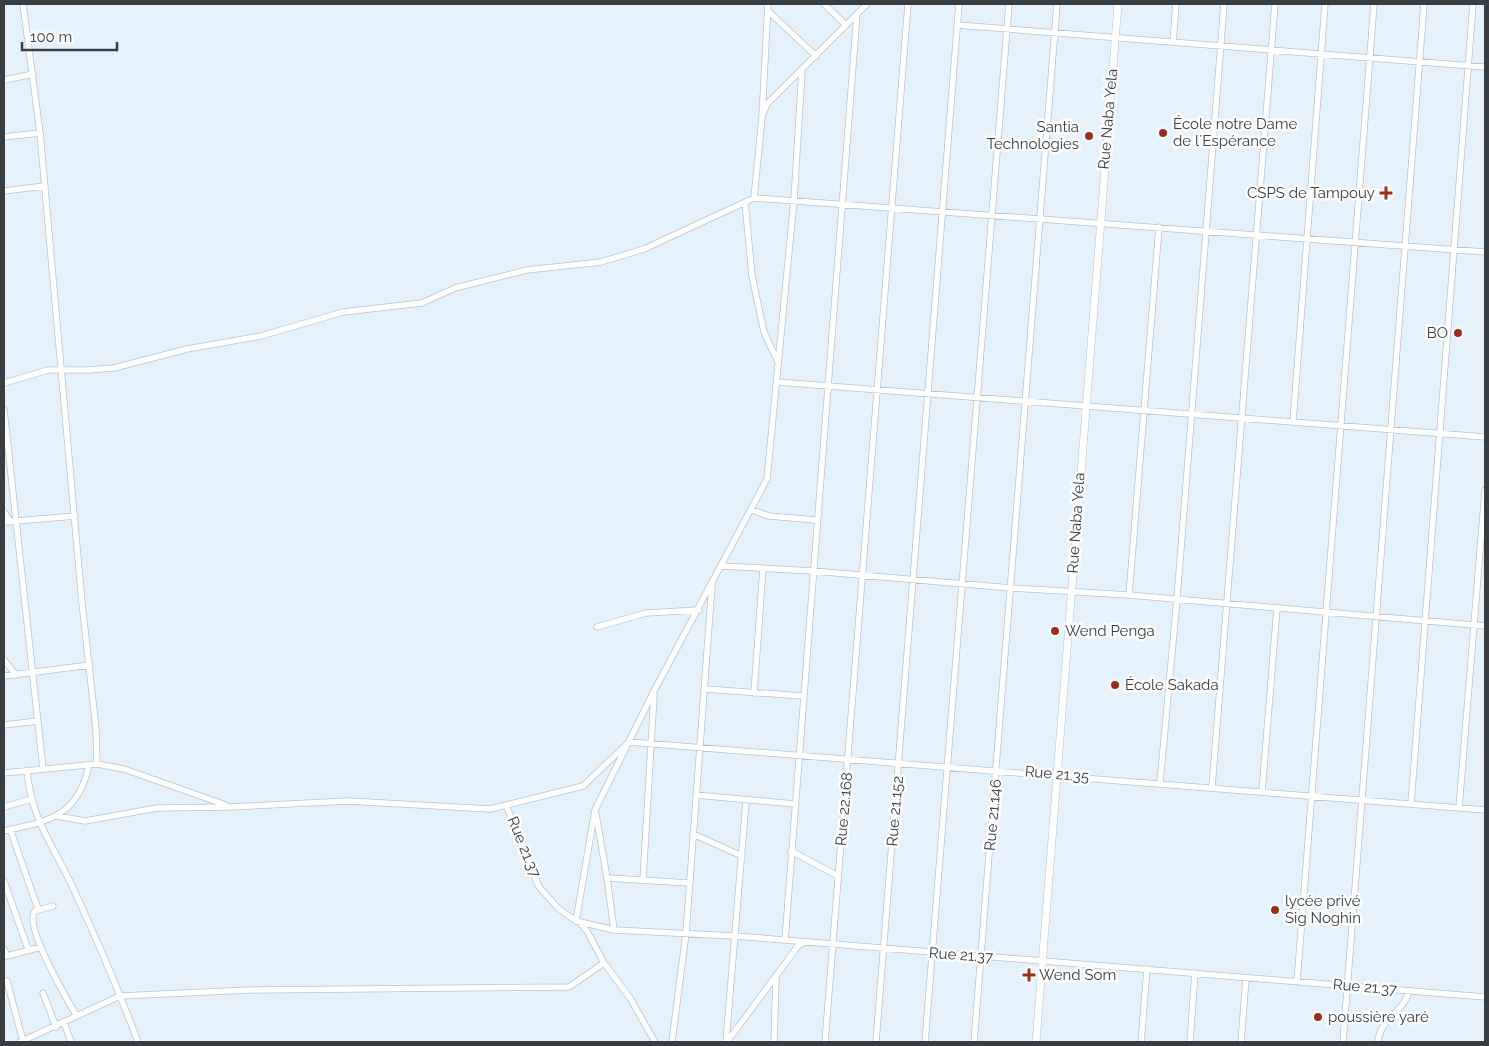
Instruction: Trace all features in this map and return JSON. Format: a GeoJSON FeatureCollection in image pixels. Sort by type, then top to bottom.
{"type":"FeatureCollection","features":[{"type":"Feature","properties":{"kind":"street"},"geometry":{"type":"LineString","coordinates":[[24,4],[40,133],[82,604],[96,729],[97,764]]}},
{"type":"Feature","properties":{"kind":"street"},"geometry":{"type":"LineString","coordinates":[[754,198],[762,117],[768,4]]}},
{"type":"Feature","properties":{"kind":"street"},"geometry":{"type":"LineString","coordinates":[[824,4],[846,25]]}},
{"type":"Feature","properties":{"kind":"street"},"geometry":{"type":"LineString","coordinates":[[762,117],[767,104],[867,4]]}},
{"type":"Feature","properties":{"kind":"street","name":"Rue 22.168"},"geometry":{"type":"LineString","coordinates":[[825,1042],[864,577],[908,4]]}},
{"type":"Feature","properties":{"kind":"street","name":"Rue 21.152"},"geometry":{"type":"LineString","coordinates":[[876,1042],[926,394],[959,4]]}},
{"type":"Feature","properties":{"kind":"street"},"geometry":{"type":"LineString","coordinates":[[925,1042],[1009,4]]}},
{"type":"Feature","properties":{"kind":"street","name":"Rue 21.146"},"geometry":{"type":"LineString","coordinates":[[974,1042],[1057,4]]}},
{"type":"Feature","properties":{"kind":"street","name":"Rue Naba Yela"},"geometry":{"type":"LineString","coordinates":[[1036,1042],[1070,591],[1118,4]]}},
{"type":"Feature","properties":{"kind":"street"},"geometry":{"type":"LineString","coordinates":[[1173,42],[1176,4]]}},
{"type":"Feature","properties":{"kind":"street"},"geometry":{"type":"LineString","coordinates":[[1160,783],[1177,599],[1190,414],[1224,4]]}},
{"type":"Feature","properties":{"kind":"street"},"geometry":{"type":"LineString","coordinates":[[1212,787],[1275,4]]}},
{"type":"Feature","properties":{"kind":"street"},"geometry":{"type":"LineString","coordinates":[[1293,422],[1305,239],[1325,4]]}},
{"type":"Feature","properties":{"kind":"street"},"geometry":{"type":"LineString","coordinates":[[1297,982],[1374,4]]}},
{"type":"Feature","properties":{"kind":"street"},"geometry":{"type":"LineString","coordinates":[[1343,1042],[1360,800],[1392,430],[1404,246],[1424,4]]}},
{"type":"Feature","properties":{"kind":"street"},"geometry":{"type":"LineString","coordinates":[[1411,804],[1473,4]]}},
{"type":"Feature","properties":{"kind":"street"},"geometry":{"type":"LineString","coordinates":[[768,11],[816,56]]}},
{"type":"Feature","properties":{"kind":"street"},"geometry":{"type":"LineString","coordinates":[[784,940],[816,520],[844,203],[857,14]]}},
{"type":"Feature","properties":{"kind":"street"},"geometry":{"type":"LineString","coordinates":[[957,25],[1485,67]]}},
{"type":"Feature","properties":{"kind":"street"},"geometry":{"type":"LineString","coordinates":[[655,1042],[630,998],[604,963],[587,931],[577,921],[595,810],[654,691],[767,479],[777,382],[777,360],[794,200],[802,70]]}},
{"type":"Feature","properties":{"kind":"street"},"geometry":{"type":"LineString","coordinates":[[4,80],[33,74]]}},
{"type":"Feature","properties":{"kind":"street"},"geometry":{"type":"LineString","coordinates":[[4,137],[40,133]]}},
{"type":"Feature","properties":{"kind":"street"},"geometry":{"type":"LineString","coordinates":[[4,191],[45,186]]}},
{"type":"Feature","properties":{"kind":"street"},"geometry":{"type":"LineString","coordinates":[[4,383],[48,370],[114,368],[188,349],[261,336],[335,314],[422,303],[455,288],[527,270],[600,262],[644,249],[754,198],[844,203],[1485,252]]}},
{"type":"Feature","properties":{"kind":"street"},"geometry":{"type":"LineString","coordinates":[[745,202],[755,294],[764,332],[777,360]]}},
{"type":"Feature","properties":{"kind":"street"},"geometry":{"type":"LineString","coordinates":[[1129,595],[1159,227]]}},
{"type":"Feature","properties":{"kind":"street"},"geometry":{"type":"LineString","coordinates":[[777,382],[1485,437]]}},
{"type":"Feature","properties":{"kind":"street"},"geometry":{"type":"LineString","coordinates":[[4,410],[6,451],[44,769]]}},
{"type":"Feature","properties":{"kind":"street"},"geometry":{"type":"LineString","coordinates":[[1459,808],[1485,490]]}},
{"type":"Feature","properties":{"kind":"street"},"geometry":{"type":"LineString","coordinates":[[752,510],[769,516],[816,520]]}},
{"type":"Feature","properties":{"kind":"street"},"geometry":{"type":"LineString","coordinates":[[4,512],[14,522]]}},
{"type":"Feature","properties":{"kind":"street"},"geometry":{"type":"LineString","coordinates":[[4,522],[75,516]]}},
{"type":"Feature","properties":{"kind":"street"},"geometry":{"type":"LineString","coordinates":[[721,566],[813,571],[864,577],[1129,595],[1485,626]]}},
{"type":"Feature","properties":{"kind":"street"},"geometry":{"type":"LineString","coordinates":[[754,693],[763,568]]}},
{"type":"Feature","properties":{"kind":"street"},"geometry":{"type":"LineString","coordinates":[[672,1042],[686,933],[712,583]]}},
{"type":"Feature","properties":{"kind":"street"},"geometry":{"type":"LineString","coordinates":[[1262,792],[1277,608]]}},
{"type":"Feature","properties":{"kind":"street"},"geometry":{"type":"LineString","coordinates":[[597,627],[642,614],[698,610]]}},
{"type":"Feature","properties":{"kind":"street"},"geometry":{"type":"LineString","coordinates":[[4,660],[16,675]]}},
{"type":"Feature","properties":{"kind":"street"},"geometry":{"type":"LineString","coordinates":[[4,676],[33,674],[90,665]]}},
{"type":"Feature","properties":{"kind":"street"},"geometry":{"type":"LineString","coordinates":[[704,689],[803,696]]}},
{"type":"Feature","properties":{"kind":"street"},"geometry":{"type":"LineString","coordinates":[[642,880],[654,691]]}},
{"type":"Feature","properties":{"kind":"street"},"geometry":{"type":"LineString","coordinates":[[4,725],[38,721]]}},
{"type":"Feature","properties":{"kind":"street"},"geometry":{"type":"LineString","coordinates":[[57,816],[85,821],[157,808],[230,807],[348,801],[490,809],[583,786],[629,742]]}},
{"type":"Feature","properties":{"kind":"street","name":"Rue 21.35"},"geometry":{"type":"LineString","coordinates":[[629,742],[848,760],[1057,774],[1485,810]]}},
{"type":"Feature","properties":{"kind":"street"},"geometry":{"type":"LineString","coordinates":[[38,909],[7,830],[57,816],[70,807],[77,796],[89,764]]}},
{"type":"Feature","properties":{"kind":"street"},"geometry":{"type":"LineString","coordinates":[[4,773],[97,764],[124,769],[230,807]]}},
{"type":"Feature","properties":{"kind":"street"},"geometry":{"type":"LineString","coordinates":[[27,770],[31,800],[38,822],[73,888],[138,1042]]}},
{"type":"Feature","properties":{"kind":"street"},"geometry":{"type":"LineString","coordinates":[[696,796],[795,804]]}},
{"type":"Feature","properties":{"kind":"street"},"geometry":{"type":"LineString","coordinates":[[4,807],[31,800]]}},
{"type":"Feature","properties":{"kind":"street"},"geometry":{"type":"LineString","coordinates":[[727,1042],[746,801]]}},
{"type":"Feature","properties":{"kind":"street","name":"Rue 21.37"},"geometry":{"type":"LineString","coordinates":[[506,805],[539,887],[559,909],[577,921],[614,930],[735,936],[833,946],[982,956],[1485,997]]}},
{"type":"Feature","properties":{"kind":"street"},"geometry":{"type":"LineString","coordinates":[[595,810],[614,930]]}},
{"type":"Feature","properties":{"kind":"street"},"geometry":{"type":"LineString","coordinates":[[693,834],[742,856]]}},
{"type":"Feature","properties":{"kind":"street"},"geometry":{"type":"LineString","coordinates":[[791,851],[838,876]]}},
{"type":"Feature","properties":{"kind":"street"},"geometry":{"type":"LineString","coordinates":[[607,878],[689,883]]}},
{"type":"Feature","properties":{"kind":"street"},"geometry":{"type":"LineString","coordinates":[[4,881],[28,950]]}},
{"type":"Feature","properties":{"kind":"street"},"geometry":{"type":"LineString","coordinates":[[53,906],[38,909],[32,914],[41,947],[76,1015]]}},
{"type":"Feature","properties":{"kind":"street"},"geometry":{"type":"LineString","coordinates":[[727,1042],[798,946],[803,943]]}},
{"type":"Feature","properties":{"kind":"street"},"geometry":{"type":"LineString","coordinates":[[4,949],[7,956],[41,947]]}},
{"type":"Feature","properties":{"kind":"street"},"geometry":{"type":"LineString","coordinates":[[7,981],[23,1041],[120,996],[250,990],[569,987],[604,963]]}},
{"type":"Feature","properties":{"kind":"street"},"geometry":{"type":"LineString","coordinates":[[1141,1042],[1147,969]]}},
{"type":"Feature","properties":{"kind":"street"},"geometry":{"type":"LineString","coordinates":[[1190,1042],[1195,973]]}},
{"type":"Feature","properties":{"kind":"street"},"geometry":{"type":"LineString","coordinates":[[774,1042],[776,975]]}},
{"type":"Feature","properties":{"kind":"street"},"geometry":{"type":"LineString","coordinates":[[1241,1042],[1246,978]]}},
{"type":"Feature","properties":{"kind":"street"},"geometry":{"type":"LineString","coordinates":[[1378,1042],[1378,1033],[1407,998],[1409,991]]}},
{"type":"Feature","properties":{"kind":"street"},"geometry":{"type":"LineString","coordinates":[[43,993],[56,1027]]}},
{"type":"Feature","properties":{"kind":"street"},"geometry":{"type":"LineString","coordinates":[[64,1022],[71,1042]]}},
{"type":"Feature","properties":{"kind":"place","name":"École notre Dame de l´Espérance"},"geometry":{"type":"Point","coordinates":[1163,133]}},
{"type":"Feature","properties":{"kind":"place","name":"Santia Technologies"},"geometry":{"type":"Point","coordinates":[1089,136]}},
{"type":"Feature","properties":{"kind":"place","name":"CSPS de Tampouy"},"geometry":{"type":"Point","coordinates":[1386,193]}},
{"type":"Feature","properties":{"kind":"place","name":"BO"},"geometry":{"type":"Point","coordinates":[1458,333]}},
{"type":"Feature","properties":{"kind":"place","name":"Wend Penga"},"geometry":{"type":"Point","coordinates":[1055,631]}},
{"type":"Feature","properties":{"kind":"place","name":"École Sakada"},"geometry":{"type":"Point","coordinates":[1115,685]}},
{"type":"Feature","properties":{"kind":"place","name":"lycée privé Sig Noghin"},"geometry":{"type":"Point","coordinates":[1275,910]}},
{"type":"Feature","properties":{"kind":"place","name":"Wend Som"},"geometry":{"type":"Point","coordinates":[1029,975]}},
{"type":"Feature","properties":{"kind":"place","name":"poussière yaré"},"geometry":{"type":"Point","coordinates":[1318,1017]}}]}
